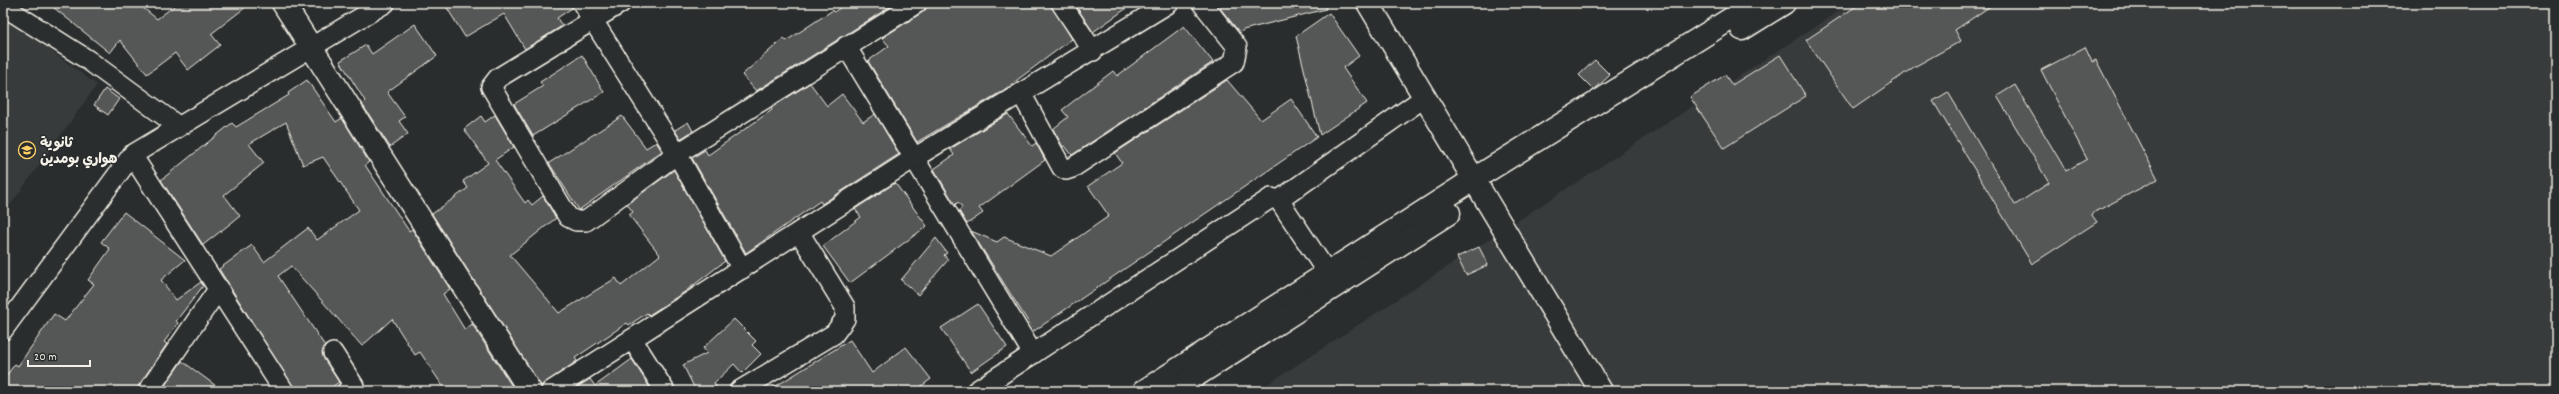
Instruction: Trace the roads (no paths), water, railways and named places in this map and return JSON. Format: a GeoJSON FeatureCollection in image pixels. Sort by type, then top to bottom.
{"type":"FeatureCollection","features":[{"type":"Feature","properties":{"kind":"main road"},"geometry":{"type":"LineString","coordinates":[[283,3],[312,46],[530,391]]}},
{"type":"Feature","properties":{"kind":"main road"},"geometry":{"type":"LineString","coordinates":[[1368,3],[1601,391]]}},
{"type":"Feature","properties":{"kind":"main road"},"geometry":{"type":"LineString","coordinates":[[1144,391],[1331,279],[1478,185],[1756,3]]}},
{"type":"Feature","properties":{"kind":"main road"},"geometry":{"type":"LineString","coordinates":[[1478,185],[1784,3]]}},
{"type":"Feature","properties":{"kind":"main road"},"geometry":{"type":"LineString","coordinates":[[1172,391],[1331,279]]}},
{"type":"Feature","properties":{"kind":"street"},"geometry":{"type":"LineString","coordinates":[[3,330],[132,155],[384,3]]}},
{"type":"Feature","properties":{"kind":"street"},"geometry":{"type":"LineString","coordinates":[[582,3],[677,154],[742,269]]}},
{"type":"Feature","properties":{"kind":"street"},"geometry":{"type":"LineString","coordinates":[[621,3],[594,21],[498,78],[491,87],[568,217],[576,221],[586,221],[677,154],[846,46],[917,3]]}},
{"type":"Feature","properties":{"kind":"street"},"geometry":{"type":"LineString","coordinates":[[1062,3],[1093,51]]}},
{"type":"Feature","properties":{"kind":"street"},"geometry":{"type":"LineString","coordinates":[[551,391],[914,158],[1093,51],[1169,3]]}},
{"type":"Feature","properties":{"kind":"street"},"geometry":{"type":"LineString","coordinates":[[1021,93],[1062,168],[1066,170],[1072,168],[1234,62],[1237,47],[1202,3]]}},
{"type":"Feature","properties":{"kind":"street"},"geometry":{"type":"LineString","coordinates":[[14,7],[178,126]]}},
{"type":"Feature","properties":{"kind":"street"},"geometry":{"type":"LineString","coordinates":[[846,46],[1033,354]]}},
{"type":"Feature","properties":{"kind":"street"},"geometry":{"type":"LineString","coordinates":[[1279,200],[1425,97]]}},
{"type":"Feature","properties":{"kind":"street"},"geometry":{"type":"LineString","coordinates":[[132,155],[284,391]]}},
{"type":"Feature","properties":{"kind":"street"},"geometry":{"type":"LineString","coordinates":[[976,391],[1270,198],[1279,200],[1331,279]]}},
{"type":"Feature","properties":{"kind":"street"},"geometry":{"type":"LineString","coordinates":[[739,391],[834,334],[845,319],[845,307],[799,232]]}},
{"type":"Feature","properties":{"kind":"street"},"geometry":{"type":"LineString","coordinates":[[148,391],[219,288]]}},
{"type":"Feature","properties":{"kind":"street"},"geometry":{"type":"LineString","coordinates":[[632,339],[665,391]]}},
{"type":"Feature","properties":{"kind":"street"},"geometry":{"type":"LineString","coordinates":[[333,353],[354,386],[348,391]]}},
{"type":"Feature","properties":{"kind":"place","name":"ثانوية هواري بومدين"},"geometry":{"type":"Point","coordinates":[27,150]}}]}
